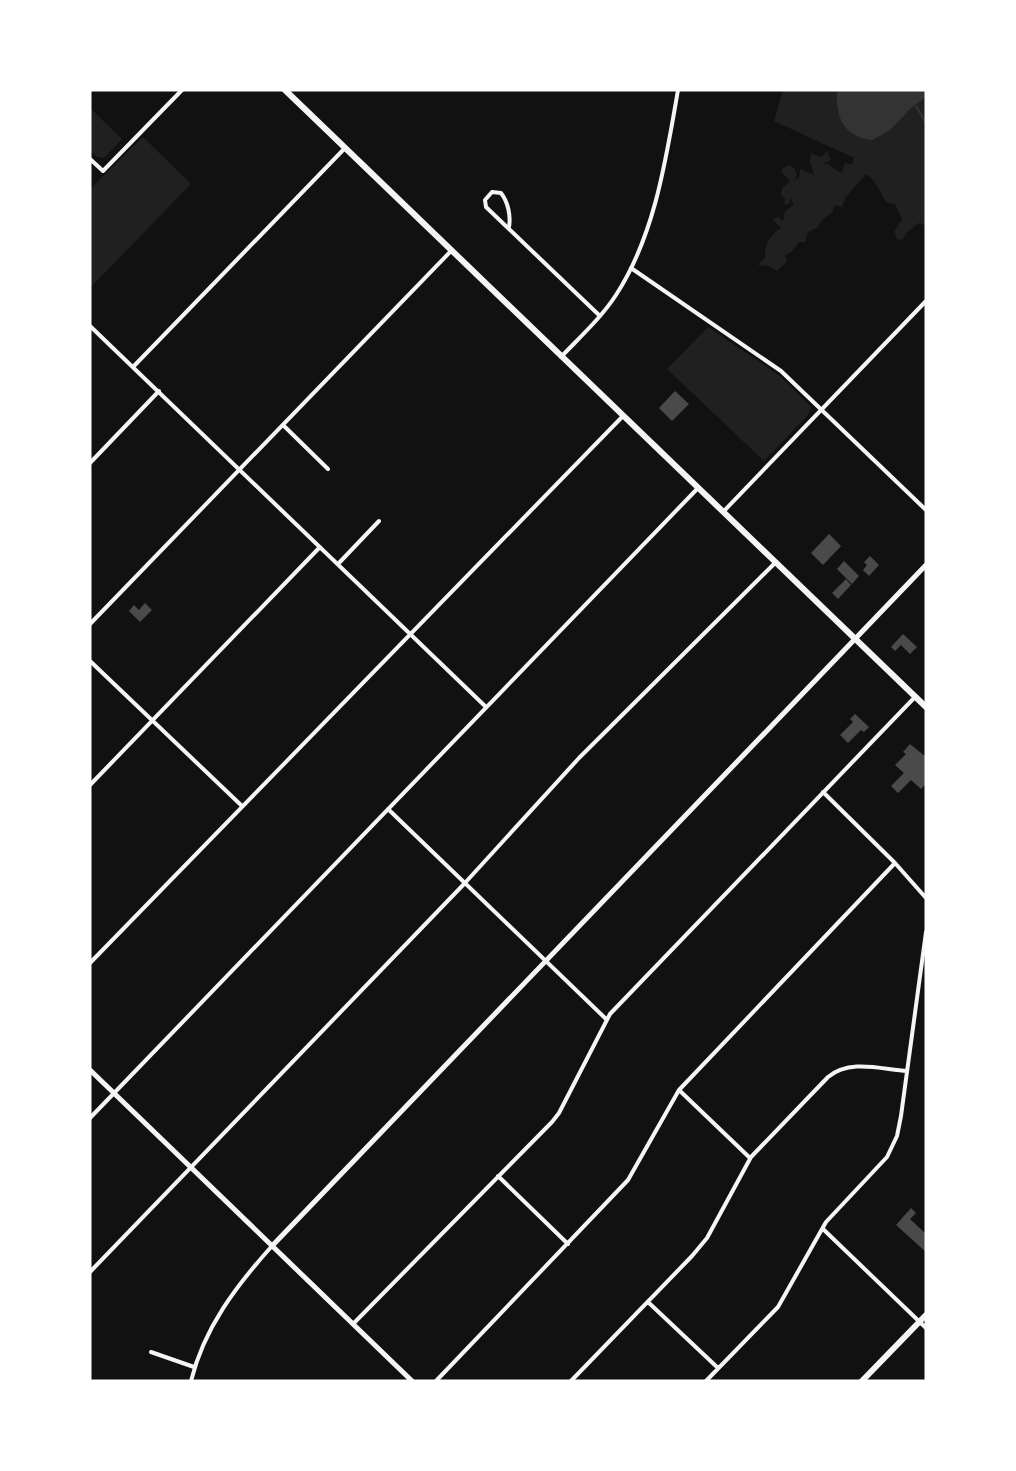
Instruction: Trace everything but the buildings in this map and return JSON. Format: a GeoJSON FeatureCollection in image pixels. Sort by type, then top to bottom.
{"type":"FeatureCollection","features":[{"type":"Feature","properties":{"kind":"main road"},"geometry":{"type":"LineString","coordinates":[[285,90],[926,707]]}},
{"type":"Feature","properties":{"kind":"main road"},"geometry":{"type":"LineString","coordinates":[[862,1381],[926,1314]]}},
{"type":"Feature","properties":{"kind":"street"},"geometry":{"type":"LineString","coordinates":[[90,159],[104,171],[182,90]]}},
{"type":"Feature","properties":{"kind":"street"},"geometry":{"type":"LineString","coordinates":[[561,357],[600,316],[616,295],[631,268],[658,190],[678,90]]}},
{"type":"Feature","properties":{"kind":"street"},"geometry":{"type":"LineString","coordinates":[[133,367],[345,148]]}},
{"type":"Feature","properties":{"kind":"street"},"geometry":{"type":"LineString","coordinates":[[509,227],[511,221],[503,196],[498,192],[492,192],[485,200],[486,207],[600,316]]}},
{"type":"Feature","properties":{"kind":"street"},"geometry":{"type":"LineString","coordinates":[[90,624],[451,251]]}},
{"type":"Feature","properties":{"kind":"street"},"geometry":{"type":"LineString","coordinates":[[631,268],[781,371],[926,510]]}},
{"type":"Feature","properties":{"kind":"street"},"geometry":{"type":"LineString","coordinates":[[723,512],[926,301]]}},
{"type":"Feature","properties":{"kind":"street"},"geometry":{"type":"LineString","coordinates":[[90,326],[486,707]]}},
{"type":"Feature","properties":{"kind":"street"},"geometry":{"type":"LineString","coordinates":[[90,463],[159,391]]}},
{"type":"Feature","properties":{"kind":"street"},"geometry":{"type":"LineString","coordinates":[[90,963],[622,416]]}},
{"type":"Feature","properties":{"kind":"street"},"geometry":{"type":"LineString","coordinates":[[283,425],[328,469]]}},
{"type":"Feature","properties":{"kind":"street"},"geometry":{"type":"LineString","coordinates":[[90,1118],[698,488]]}},
{"type":"Feature","properties":{"kind":"street"},"geometry":{"type":"LineString","coordinates":[[338,564],[379,521]]}},
{"type":"Feature","properties":{"kind":"street"},"geometry":{"type":"LineString","coordinates":[[90,784],[320,547]]}},
{"type":"Feature","properties":{"kind":"street"},"geometry":{"type":"LineString","coordinates":[[90,1272],[464,884],[579,758],[776,563]]}},
{"type":"Feature","properties":{"kind":"street"},"geometry":{"type":"LineString","coordinates":[[191,1381],[194,1367],[220,1310],[272,1246],[546,963],[853,638],[926,565]]}},
{"type":"Feature","properties":{"kind":"street"},"geometry":{"type":"LineString","coordinates":[[90,661],[242,806]]}},
{"type":"Feature","properties":{"kind":"street"},"geometry":{"type":"LineString","coordinates":[[353,1324],[559,1113],[606,1019],[915,697]]}},
{"type":"Feature","properties":{"kind":"street"},"geometry":{"type":"LineString","coordinates":[[823,792],[895,863],[926,898]]}},
{"type":"Feature","properties":{"kind":"street"},"geometry":{"type":"LineString","coordinates":[[388,809],[606,1019]]}},
{"type":"Feature","properties":{"kind":"street"},"geometry":{"type":"LineString","coordinates":[[436,1381],[628,1180],[679,1090],[895,863]]}},
{"type":"Feature","properties":{"kind":"street"},"geometry":{"type":"LineString","coordinates":[[706,1381],[778,1307],[823,1229],[888,1157],[897,1136],[926,932]]}},
{"type":"Feature","properties":{"kind":"street"},"geometry":{"type":"LineString","coordinates":[[571,1381],[707,1238],[750,1158],[836,1070],[852,1065],[907,1071]]}},
{"type":"Feature","properties":{"kind":"street"},"geometry":{"type":"LineString","coordinates":[[90,1070],[412,1381]]}},
{"type":"Feature","properties":{"kind":"street"},"geometry":{"type":"LineString","coordinates":[[679,1090],[750,1158]]}},
{"type":"Feature","properties":{"kind":"street"},"geometry":{"type":"LineString","coordinates":[[498,1176],[568,1244]]}},
{"type":"Feature","properties":{"kind":"street"},"geometry":{"type":"LineString","coordinates":[[823,1229],[926,1328]]}},
{"type":"Feature","properties":{"kind":"street"},"geometry":{"type":"LineString","coordinates":[[648,1302],[718,1368]]}},
{"type":"Feature","properties":{"kind":"street"},"geometry":{"type":"LineString","coordinates":[[151,1352],[194,1367]]}},
{"type":"Feature","properties":{"kind":"shaded area"},"geometry":{"type":"Polygon","coordinates":[[[783,90],[926,90],[926,226],[919,223],[906,233],[903,239],[898,240],[894,232],[902,219],[895,204],[886,202],[875,183],[866,174],[845,198],[842,207],[834,205],[833,212],[823,219],[817,228],[808,232],[805,242],[799,242],[792,252],[785,255],[787,261],[777,271],[768,266],[758,265],[765,258],[768,241],[781,228],[772,219],[778,217],[783,221],[785,211],[794,205],[790,198],[789,204],[784,204],[785,199],[781,195],[782,188],[790,181],[781,172],[783,168],[790,165],[795,169],[797,176],[793,180],[799,178],[800,169],[814,175],[810,162],[811,153],[821,157],[827,151],[831,160],[823,164],[828,164],[839,172],[842,172],[845,163],[852,164],[854,158],[774,121],[783,90]]]}},
{"type":"Feature","properties":{"kind":"shaded area"},"geometry":{"type":"Polygon","coordinates":[[[837,90],[926,90],[926,97],[911,108],[890,130],[872,140],[854,135],[843,124],[838,109],[837,90]]]}},
{"type":"Feature","properties":{"kind":"shaded area"},"geometry":{"type":"Polygon","coordinates":[[[90,108],[122,139],[104,158],[97,157],[90,151],[90,108]]]}},
{"type":"Feature","properties":{"kind":"shaded area"},"geometry":{"type":"Polygon","coordinates":[[[143,137],[191,184],[90,288],[90,189],[143,137]]]}},
{"type":"Feature","properties":{"kind":"shaded area"},"geometry":{"type":"Polygon","coordinates":[[[708,327],[780,376],[811,407],[808,415],[764,461],[667,369],[708,327]]]}},
{"type":"Feature","properties":{"kind":"waterway"},"geometry":{"type":"LineString","coordinates":[[916,106],[926,123]]}}]}
